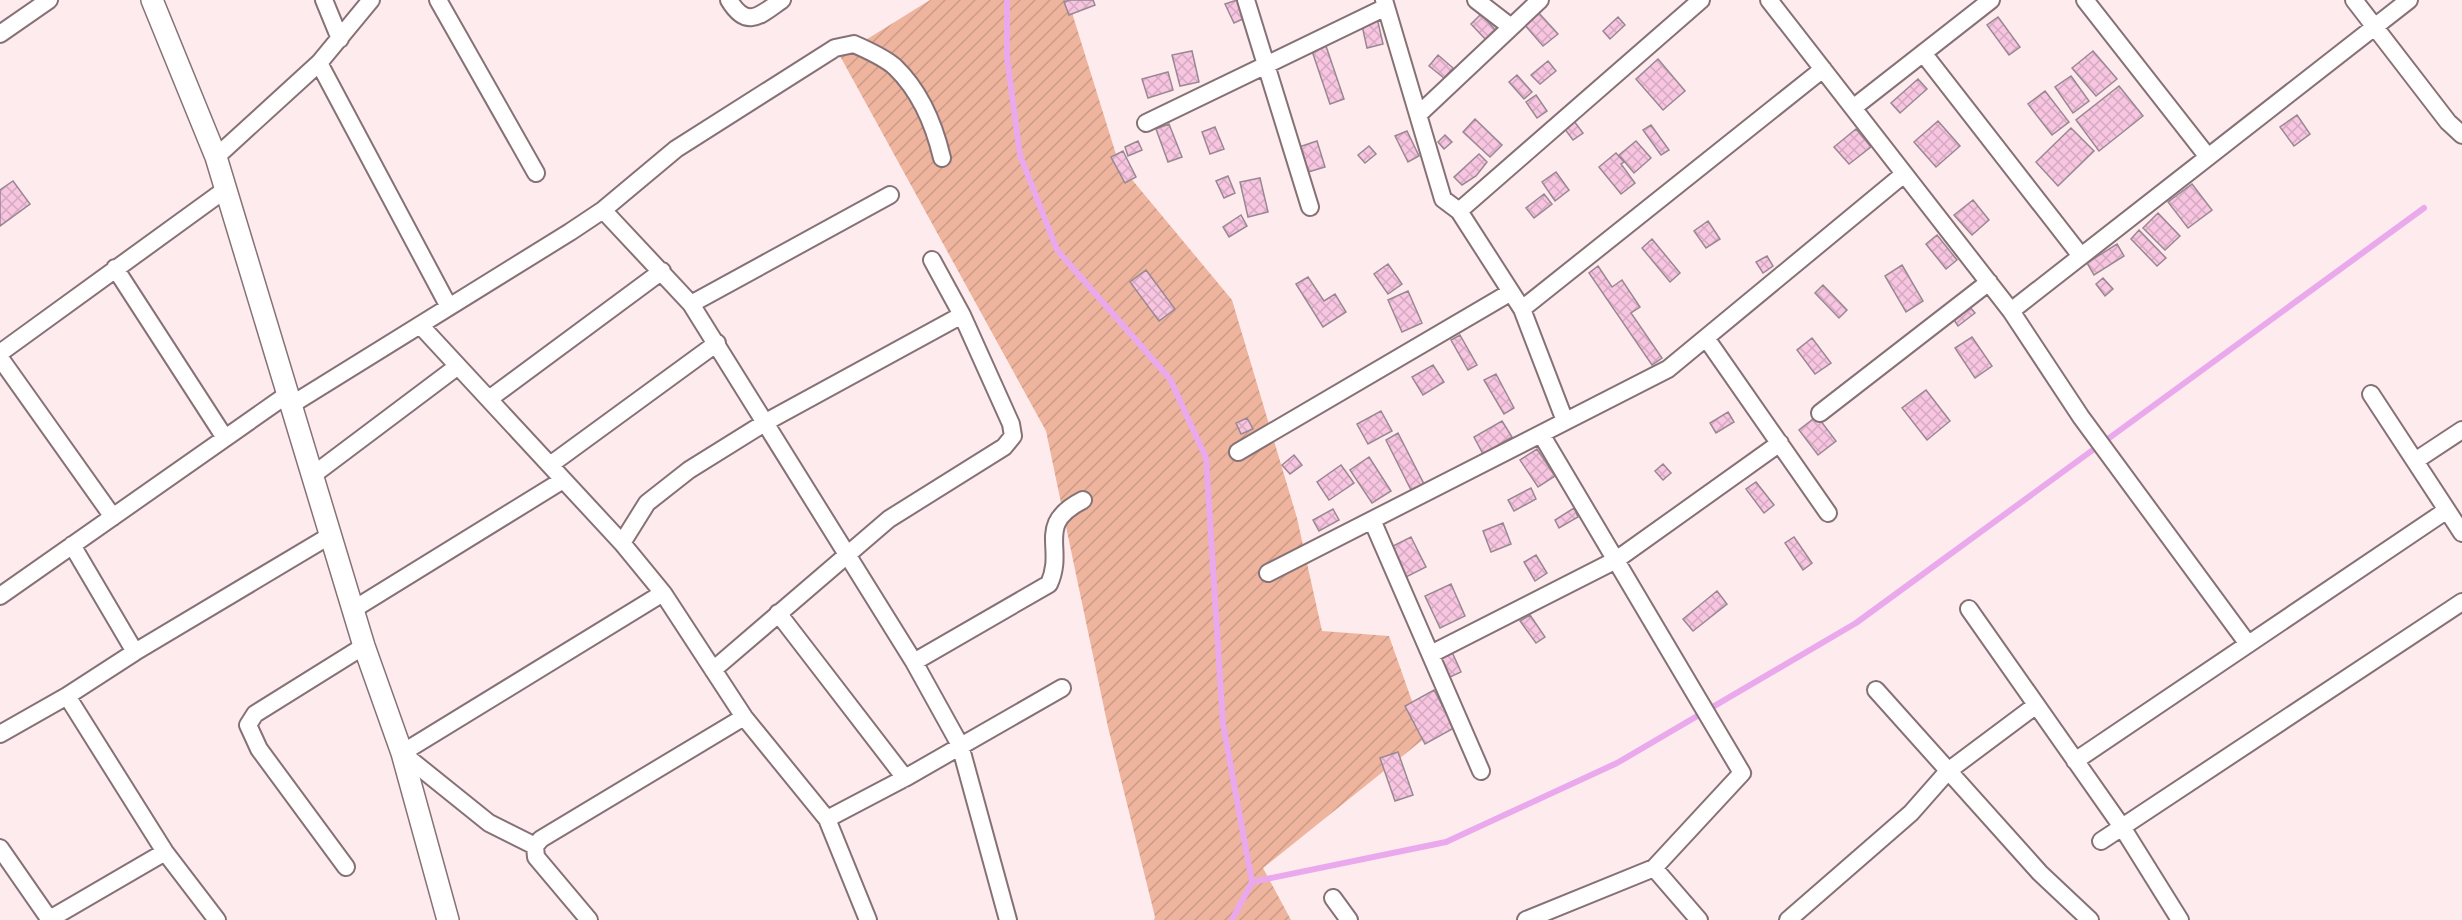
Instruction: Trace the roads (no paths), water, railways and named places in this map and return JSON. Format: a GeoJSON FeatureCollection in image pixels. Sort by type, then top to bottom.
{"type":"FeatureCollection","features":[{"type":"Feature","properties":{"kind":"street"},"geometry":{"type":"LineString","coordinates":[[0,34],[49,0]]}},
{"type":"Feature","properties":{"kind":"street"},"geometry":{"type":"LineString","coordinates":[[152,0],[216,157],[364,646],[402,753],[448,920]]}},
{"type":"Feature","properties":{"kind":"street"},"geometry":{"type":"LineString","coordinates":[[324,0],[340,39]]}},
{"type":"Feature","properties":{"kind":"street"},"geometry":{"type":"LineString","coordinates":[[216,157],[319,63],[371,0]]}},
{"type":"Feature","properties":{"kind":"street"},"geometry":{"type":"LineString","coordinates":[[438,0],[536,173]]}},
{"type":"Feature","properties":{"kind":"street"},"geometry":{"type":"LineString","coordinates":[[729,0],[734,9],[747,18],[756,18],[782,0]]}},
{"type":"Feature","properties":{"kind":"street"},"geometry":{"type":"LineString","coordinates":[[1246,0],[1310,207]]}},
{"type":"Feature","properties":{"kind":"street"},"geometry":{"type":"LineString","coordinates":[[1476,0],[1511,27]]}},
{"type":"Feature","properties":{"kind":"street"},"geometry":{"type":"LineString","coordinates":[[1418,115],[1540,0]]}},
{"type":"Feature","properties":{"kind":"street"},"geometry":{"type":"LineString","coordinates":[[1459,211],[1701,0]]}},
{"type":"Feature","properties":{"kind":"street"},"geometry":{"type":"LineString","coordinates":[[1769,0],[2011,311],[2081,417],[2248,644]]}},
{"type":"Feature","properties":{"kind":"street"},"geometry":{"type":"LineString","coordinates":[[1853,108],[1991,0]]}},
{"type":"Feature","properties":{"kind":"street"},"geometry":{"type":"LineString","coordinates":[[2085,0],[2208,157]]}},
{"type":"Feature","properties":{"kind":"street"},"geometry":{"type":"LineString","coordinates":[[2354,0],[2448,122],[2462,135]]}},
{"type":"Feature","properties":{"kind":"street"},"geometry":{"type":"LineString","coordinates":[[2011,311],[2409,0]]}},
{"type":"Feature","properties":{"kind":"street"},"geometry":{"type":"LineString","coordinates":[[1146,123],[1385,3],[1443,199],[1459,211],[1522,309],[1565,422]]}},
{"type":"Feature","properties":{"kind":"street"},"geometry":{"type":"LineString","coordinates":[[0,596],[225,438],[420,325],[603,210],[676,149],[835,48],[854,44],[894,66],[918,95],[936,129],[942,158]]}},
{"type":"Feature","properties":{"kind":"street"},"geometry":{"type":"LineString","coordinates":[[1923,53],[2081,256]]}},
{"type":"Feature","properties":{"kind":"street"},"geometry":{"type":"LineString","coordinates":[[319,63],[449,307]]}},
{"type":"Feature","properties":{"kind":"street"},"geometry":{"type":"LineString","coordinates":[[1522,309],[1823,69]]}},
{"type":"Feature","properties":{"kind":"street"},"geometry":{"type":"LineString","coordinates":[[1268,573],[1668,369],[1904,174]]}},
{"type":"Feature","properties":{"kind":"street"},"geometry":{"type":"LineString","coordinates":[[0,353],[226,189]]}},
{"type":"Feature","properties":{"kind":"street"},"geometry":{"type":"LineString","coordinates":[[691,304],[890,195]]}},
{"type":"Feature","properties":{"kind":"street"},"geometry":{"type":"LineString","coordinates":[[603,210],[691,304],[914,662],[960,745],[1008,920]]}},
{"type":"Feature","properties":{"kind":"street"},"geometry":{"type":"LineString","coordinates":[[713,670],[889,519],[1004,447],[1012,436],[1011,424],[962,315],[932,260]]}},
{"type":"Feature","properties":{"kind":"street"},"geometry":{"type":"LineString","coordinates":[[115,268],[225,438]]}},
{"type":"Feature","properties":{"kind":"street"},"geometry":{"type":"LineString","coordinates":[[489,399],[662,271]]}},
{"type":"Feature","properties":{"kind":"street"},"geometry":{"type":"LineString","coordinates":[[1820,413],[1989,282]]}},
{"type":"Feature","properties":{"kind":"street"},"geometry":{"type":"LineString","coordinates":[[1238,452],[1511,292]]}},
{"type":"Feature","properties":{"kind":"street"},"geometry":{"type":"LineString","coordinates":[[622,543],[647,503],[689,470],[766,422],[962,315]]}},
{"type":"Feature","properties":{"kind":"street"},"geometry":{"type":"LineString","coordinates":[[420,325],[622,543],[663,593],[744,717],[827,819],[868,920]]}},
{"type":"Feature","properties":{"kind":"street"},"geometry":{"type":"LineString","coordinates":[[1706,338],[1828,513]]}},
{"type":"Feature","properties":{"kind":"street"},"geometry":{"type":"LineString","coordinates":[[550,465],[717,343]]}},
{"type":"Feature","properties":{"kind":"street"},"geometry":{"type":"LineString","coordinates":[[0,358],[113,517]]}},
{"type":"Feature","properties":{"kind":"street"},"geometry":{"type":"LineString","coordinates":[[313,475],[458,366]]}},
{"type":"Feature","properties":{"kind":"street"},"geometry":{"type":"LineString","coordinates":[[2371,394],[2462,533]]}},
{"type":"Feature","properties":{"kind":"street"},"geometry":{"type":"LineString","coordinates":[[2415,461],[2462,430]]}},
{"type":"Feature","properties":{"kind":"street"},"geometry":{"type":"LineString","coordinates":[[1532,919],[1654,868],[1742,774],[1541,434]]}},
{"type":"Feature","properties":{"kind":"street"},"geometry":{"type":"LineString","coordinates":[[1431,654],[1616,560],[1780,443]]}},
{"type":"Feature","properties":{"kind":"street"},"geometry":{"type":"LineString","coordinates":[[354,609],[563,480]]}},
{"type":"Feature","properties":{"kind":"street"},"geometry":{"type":"LineString","coordinates":[[914,662],[1049,584],[1053,575],[1052,538],[1058,516],[1068,507],[1083,500]]}},
{"type":"Feature","properties":{"kind":"street"},"geometry":{"type":"LineString","coordinates":[[2076,761],[2447,510]]}},
{"type":"Feature","properties":{"kind":"street"},"geometry":{"type":"LineString","coordinates":[[1372,520],[1481,771]]}},
{"type":"Feature","properties":{"kind":"street"},"geometry":{"type":"LineString","coordinates":[[0,734],[67,696],[135,652],[331,535]]}},
{"type":"Feature","properties":{"kind":"street"},"geometry":{"type":"LineString","coordinates":[[72,545],[135,652]]}},
{"type":"Feature","properties":{"kind":"street"},"geometry":{"type":"LineString","coordinates":[[402,753],[663,593]]}},
{"type":"Feature","properties":{"kind":"street"},"geometry":{"type":"LineString","coordinates":[[2101,841],[2462,602]]}},
{"type":"Feature","properties":{"kind":"street"},"geometry":{"type":"LineString","coordinates":[[1969,609],[2122,827],[2180,920]]}},
{"type":"Feature","properties":{"kind":"street"},"geometry":{"type":"LineString","coordinates":[[778,613],[905,778]]}},
{"type":"Feature","properties":{"kind":"street"},"geometry":{"type":"LineString","coordinates":[[346,867],[259,749],[248,725],[255,714],[364,646]]}},
{"type":"Feature","properties":{"kind":"street"},"geometry":{"type":"LineString","coordinates":[[827,819],[905,778],[1062,688]]}},
{"type":"Feature","properties":{"kind":"street"},"geometry":{"type":"LineString","coordinates":[[1876,690],[2040,873],[2090,920]]}},
{"type":"Feature","properties":{"kind":"street"},"geometry":{"type":"LineString","coordinates":[[67,696],[165,852],[216,920]]}},
{"type":"Feature","properties":{"kind":"street"},"geometry":{"type":"LineString","coordinates":[[1788,920],[1911,813],[1948,771],[2035,706]]}},
{"type":"Feature","properties":{"kind":"street"},"geometry":{"type":"LineString","coordinates":[[589,920],[536,856],[535,846],[541,839],[744,717]]}},
{"type":"Feature","properties":{"kind":"street"},"geometry":{"type":"LineString","coordinates":[[402,753],[489,823],[535,846]]}},
{"type":"Feature","properties":{"kind":"street"},"geometry":{"type":"LineString","coordinates":[[0,848],[50,920],[165,852]]}},
{"type":"Feature","properties":{"kind":"street"},"geometry":{"type":"LineString","coordinates":[[1654,868],[1700,920]]}},
{"type":"Feature","properties":{"kind":"street"},"geometry":{"type":"LineString","coordinates":[[1333,898],[1349,920]]}},
{"type":"Feature","properties":{"kind":"waterway"},"geometry":{"type":"LineString","coordinates":[[1007,0],[1007,57],[1020,155],[1057,250],[1170,379],[1206,458],[1223,724],[1252,882],[1232,920]]}},
{"type":"Feature","properties":{"kind":"waterway"},"geometry":{"type":"LineString","coordinates":[[1252,882],[1446,842],[1617,763],[1856,623],[2424,208]]}}]}
